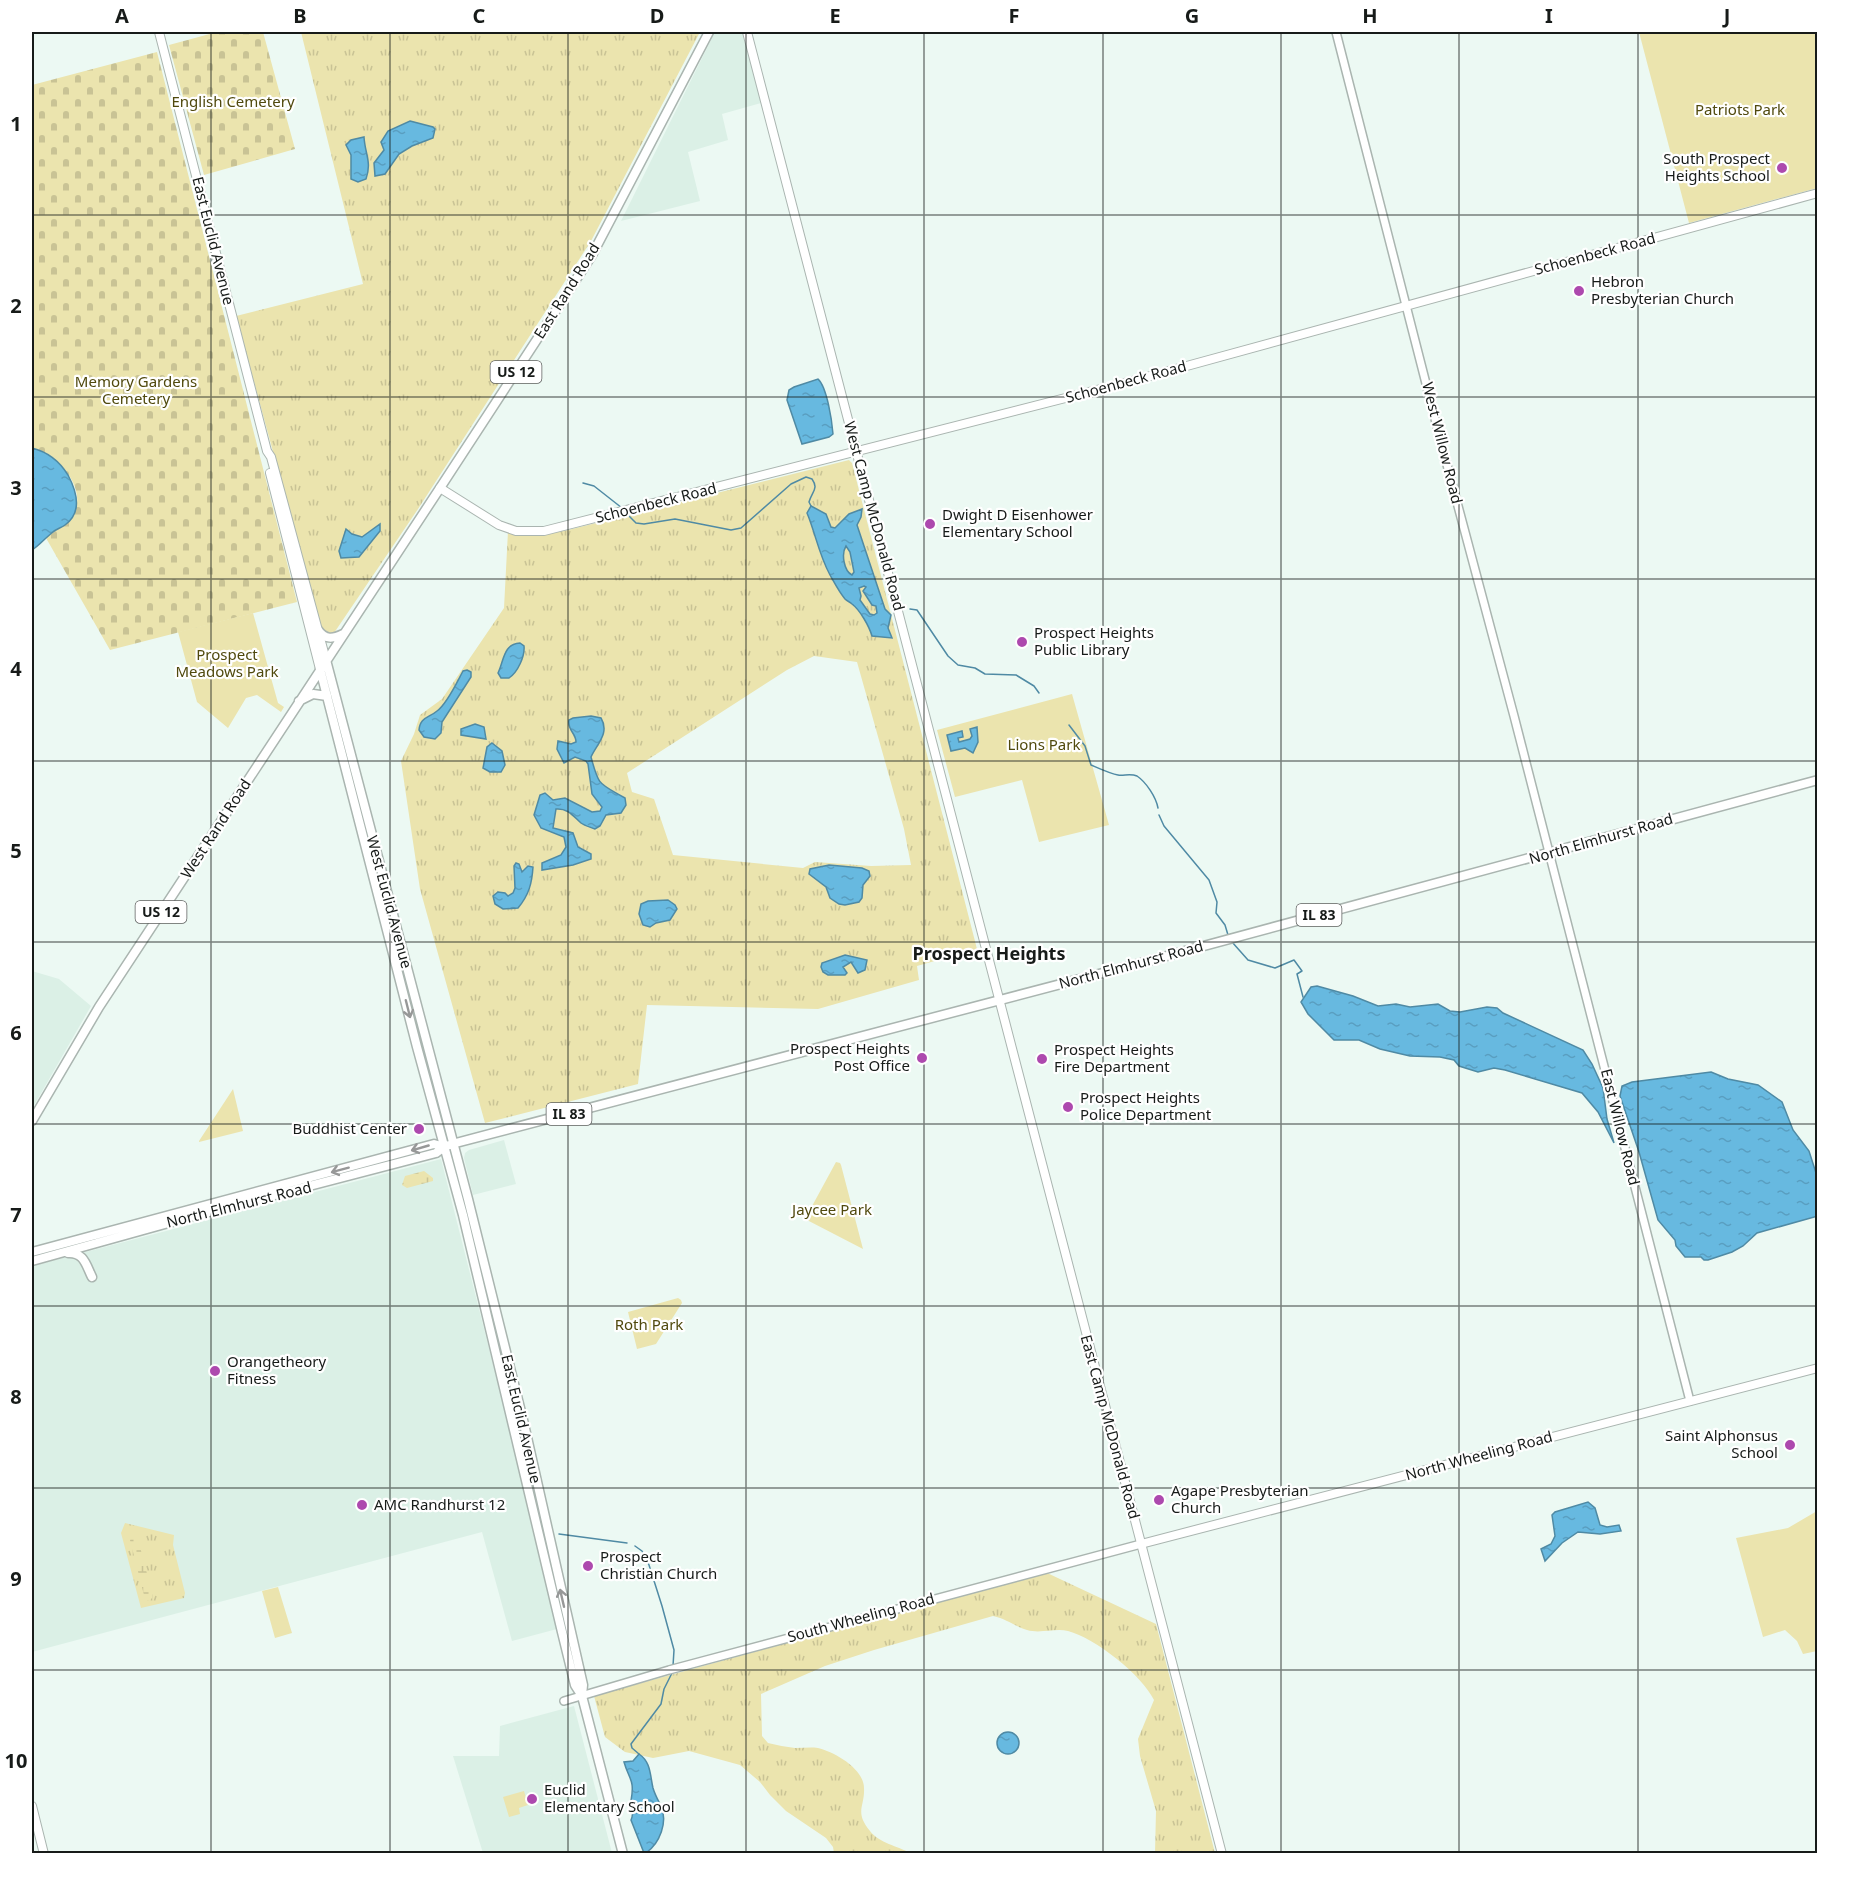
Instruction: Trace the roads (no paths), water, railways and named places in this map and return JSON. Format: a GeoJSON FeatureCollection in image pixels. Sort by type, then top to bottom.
{"type":"FeatureCollection","features":[{"type":"Feature","properties":{"kind":"main road","name":"East Euclid Avenue"},"geometry":{"type":"LineString","coordinates":[[159,32],[267,451],[271,457],[326,660]]}},
{"type":"Feature","properties":{"kind":"main road","name":"East Rand Road"},"geometry":{"type":"LineString","coordinates":[[326,660],[592,255],[709,32]]}},
{"type":"Feature","properties":{"kind":"main road","name":"West Camp McDonald Road"},"geometry":{"type":"LineString","coordinates":[[747,32],[963,866],[1000,1000]]}},
{"type":"Feature","properties":{"kind":"main road","name":"Schoenbeck Road"},"geometry":{"type":"LineString","coordinates":[[440,488],[499,525],[516,531],[544,531],[1132,381],[1818,194]]}},
{"type":"Feature","properties":{"kind":"main road","name":"East Euclid Avenue"},"geometry":{"type":"LineString","coordinates":[[267,451],[266,456],[320,669]]}},
{"type":"Feature","properties":{"kind":"main road"},"geometry":{"type":"LineString","coordinates":[[318,630],[322,635],[331,638],[343,634]]}},
{"type":"Feature","properties":{"kind":"main road","name":"West Rand Road"},"geometry":{"type":"LineString","coordinates":[[32,1121],[99,1007],[326,660]]}},
{"type":"Feature","properties":{"kind":"main road","name":"West Euclid Avenue"},"geometry":{"type":"LineString","coordinates":[[326,660],[448,1145]]}},
{"type":"Feature","properties":{"kind":"main road","name":"West Euclid Avenue"},"geometry":{"type":"LineString","coordinates":[[320,669],[448,1145]]}},
{"type":"Feature","properties":{"kind":"main road"},"geometry":{"type":"LineString","coordinates":[[299,702],[314,694],[327,696]]}},
{"type":"Feature","properties":{"kind":"main road","name":"North Elmhurst Road"},"geometry":{"type":"LineString","coordinates":[[32,1252],[434,1144],[448,1145],[1000,1000],[1818,780]]}},
{"type":"Feature","properties":{"kind":"main road","name":"East Camp McDonald Road"},"geometry":{"type":"LineString","coordinates":[[1000,1000],[1222,1854]]}},
{"type":"Feature","properties":{"kind":"main road","name":"East Euclid Avenue"},"geometry":{"type":"LineString","coordinates":[[448,1145],[468,1199],[524,1424],[583,1685],[582,1696],[623,1854]]}},
{"type":"Feature","properties":{"kind":"main road","name":"North Elmhurst Road"},"geometry":{"type":"LineString","coordinates":[[32,1261],[436,1153],[448,1145]]}},
{"type":"Feature","properties":{"kind":"main road"},"geometry":{"type":"LineString","coordinates":[[59,1253],[76,1252],[82,1256],[92,1277]]}},
{"type":"Feature","properties":{"kind":"main road","name":"North Wheeling Road"},"geometry":{"type":"LineString","coordinates":[[1141,1544],[1818,1368]]}},
{"type":"Feature","properties":{"kind":"main road"},"geometry":{"type":"LineString","coordinates":[[32,1806],[44,1854]]}},
{"type":"Feature","properties":{"kind":"street","name":"West Willow Road"},"geometry":{"type":"LineString","coordinates":[[1336,32],[1549,854]]}},
{"type":"Feature","properties":{"kind":"street","name":"East Willow Road"},"geometry":{"type":"LineString","coordinates":[[1549,854],[1690,1401]]}},
{"type":"Feature","properties":{"kind":"street","name":"South Wheeling Road"},"geometry":{"type":"LineString","coordinates":[[582,1696],[673,1669],[1141,1544]]}},
{"type":"Feature","properties":{"kind":"street"},"geometry":{"type":"LineString","coordinates":[[564,1701],[582,1696]]}},
{"type":"Feature","properties":{"kind":"street"},"geometry":{"type":"LineString","coordinates":[[32,1843],[41,1840]]}},
{"type":"Feature","properties":{"kind":"water"},"geometry":{"type":"Polygon","coordinates":[[[410,121],[433,127],[435,129],[433,138],[399,154],[385,174],[375,176],[374,163],[384,150],[381,142],[388,131],[410,121]]]}},
{"type":"Feature","properties":{"kind":"water"},"geometry":{"type":"Polygon","coordinates":[[[364,137],[368,173],[366,179],[358,182],[351,179],[351,155],[346,145],[351,140],[364,137]]]}},
{"type":"Feature","properties":{"kind":"water"},"geometry":{"type":"Polygon","coordinates":[[[818,379],[826,396],[833,434],[802,444],[787,400],[789,390],[818,379]]]}},
{"type":"Feature","properties":{"kind":"water"},"geometry":{"type":"Polygon","coordinates":[[[32,448],[53,458],[61,466],[71,481],[77,502],[71,520],[32,550],[32,448]]]}},
{"type":"Feature","properties":{"kind":"water"},"geometry":{"type":"Polygon","coordinates":[[[811,506],[826,514],[831,527],[835,528],[849,514],[862,509],[857,525],[885,609],[891,615],[888,628],[892,638],[872,636],[861,614],[845,599],[823,560],[807,513],[811,506]],[[846,546],[844,562],[852,575],[854,572],[850,552],[846,546]],[[866,587],[859,588],[860,600],[870,614],[874,615],[877,613],[876,606],[872,605],[863,591],[866,587]]]}},
{"type":"Feature","properties":{"kind":"water"},"geometry":{"type":"Polygon","coordinates":[[[380,524],[380,531],[359,557],[341,558],[339,551],[346,529],[362,537],[380,524]]]}},
{"type":"Feature","properties":{"kind":"water"},"geometry":{"type":"Polygon","coordinates":[[[520,643],[524,646],[524,650],[518,668],[509,678],[501,678],[498,673],[507,650],[510,646],[520,643]]]}},
{"type":"Feature","properties":{"kind":"water"},"geometry":{"type":"Polygon","coordinates":[[[463,671],[471,672],[471,677],[442,722],[441,733],[435,739],[424,737],[419,730],[421,723],[441,708],[463,671]]]}},
{"type":"Feature","properties":{"kind":"water"},"geometry":{"type":"Polygon","coordinates":[[[591,716],[601,718],[604,729],[602,738],[591,757],[596,774],[601,783],[625,798],[626,805],[621,813],[606,815],[600,826],[595,829],[583,824],[567,811],[556,809],[553,828],[573,833],[578,847],[591,854],[591,859],[573,865],[542,870],[542,863],[561,855],[566,847],[564,837],[541,828],[534,815],[540,795],[545,793],[553,800],[565,798],[592,812],[600,811],[602,807],[592,794],[586,761],[575,757],[564,763],[557,749],[558,741],[571,744],[576,742],[569,726],[569,720],[591,716]]]}},
{"type":"Feature","properties":{"kind":"water"},"geometry":{"type":"Polygon","coordinates":[[[475,724],[484,727],[486,739],[461,735],[461,729],[475,724]]]}},
{"type":"Feature","properties":{"kind":"water"},"geometry":{"type":"Polygon","coordinates":[[[977,727],[978,742],[973,753],[965,748],[951,751],[947,735],[962,731],[963,737],[958,738],[959,742],[970,739],[972,736],[970,729],[977,727]]]}},
{"type":"Feature","properties":{"kind":"water"},"geometry":{"type":"Polygon","coordinates":[[[492,743],[502,751],[505,765],[501,772],[490,772],[483,768],[487,747],[492,743]]]}},
{"type":"Feature","properties":{"kind":"water"},"geometry":{"type":"Polygon","coordinates":[[[516,863],[519,864],[522,872],[528,866],[533,867],[531,884],[518,908],[503,909],[495,904],[493,896],[498,892],[508,896],[513,893],[516,863]]]}},
{"type":"Feature","properties":{"kind":"water"},"geometry":{"type":"Polygon","coordinates":[[[829,865],[862,868],[869,871],[870,876],[863,885],[862,898],[859,902],[839,904],[830,898],[826,887],[809,874],[810,869],[829,865]]]}},
{"type":"Feature","properties":{"kind":"water"},"geometry":{"type":"Polygon","coordinates":[[[668,900],[677,909],[670,920],[650,927],[643,925],[639,914],[641,904],[648,901],[668,900]]]}},
{"type":"Feature","properties":{"kind":"water"},"geometry":{"type":"Polygon","coordinates":[[[845,955],[867,960],[865,970],[858,973],[851,962],[843,967],[847,973],[845,975],[828,975],[823,972],[822,963],[845,955]]]}},
{"type":"Feature","properties":{"kind":"water"},"geometry":{"type":"Polygon","coordinates":[[[1317,986],[1378,1006],[1396,1004],[1410,1007],[1438,1004],[1450,1011],[1460,1012],[1487,1007],[1497,1008],[1503,1013],[1583,1050],[1603,1088],[1607,1119],[1614,1143],[1598,1112],[1582,1093],[1505,1070],[1494,1068],[1478,1072],[1459,1066],[1454,1060],[1410,1056],[1380,1049],[1359,1040],[1334,1040],[1308,1014],[1301,1002],[1311,987],[1317,986]]]}},
{"type":"Feature","properties":{"kind":"water"},"geometry":{"type":"Polygon","coordinates":[[[1711,1072],[1728,1079],[1758,1085],[1782,1102],[1793,1130],[1809,1151],[1817,1176],[1818,1216],[1757,1233],[1743,1246],[1732,1252],[1704,1260],[1701,1257],[1685,1257],[1676,1246],[1675,1240],[1658,1220],[1620,1096],[1622,1086],[1632,1082],[1711,1072]]]}},
{"type":"Feature","properties":{"kind":"water"},"geometry":{"type":"Polygon","coordinates":[[[1588,1502],[1595,1508],[1600,1525],[1607,1527],[1619,1525],[1621,1531],[1600,1534],[1578,1532],[1562,1543],[1545,1561],[1541,1549],[1551,1544],[1555,1536],[1552,1515],[1555,1512],[1588,1502]]]}},
{"type":"Feature","properties":{"kind":"water"},"geometry":{"type":"Polygon","coordinates":[[[1008,1732],[1016,1735],[1019,1743],[1016,1751],[1008,1754],[1000,1751],[997,1743],[1000,1735],[1008,1732]]]}},
{"type":"Feature","properties":{"kind":"water"},"geometry":{"type":"Polygon","coordinates":[[[639,1754],[648,1765],[664,1819],[659,1838],[646,1853],[644,1853],[631,1820],[633,1815],[632,1784],[624,1762],[633,1761],[639,1754]]]}},
{"type":"Feature","properties":{"kind":"waterway"},"geometry":{"type":"LineString","coordinates":[[629,516],[636,523],[644,524],[675,519],[731,530],[741,528],[791,484],[806,477],[812,479],[815,485],[809,502],[811,506]]}},
{"type":"Feature","properties":{"kind":"waterway"},"geometry":{"type":"LineString","coordinates":[[583,483],[594,486],[622,508]]}},
{"type":"Feature","properties":{"kind":"waterway"},"geometry":{"type":"LineString","coordinates":[[910,609],[917,610],[948,656],[958,665],[975,668],[985,674],[1016,675],[1034,686],[1039,693]]}},
{"type":"Feature","properties":{"kind":"waterway"},"geometry":{"type":"LineString","coordinates":[[1069,725],[1085,746],[1091,765],[1115,774],[1137,776],[1150,790],[1158,808]]}},
{"type":"Feature","properties":{"kind":"waterway"},"geometry":{"type":"LineString","coordinates":[[1159,815],[1164,826],[1209,880],[1217,902],[1216,913],[1225,925],[1228,935]]}},
{"type":"Feature","properties":{"kind":"waterway"},"geometry":{"type":"LineString","coordinates":[[1232,942],[1248,960],[1275,968],[1294,960],[1302,971],[1297,974],[1303,997]]}},
{"type":"Feature","properties":{"kind":"waterway"},"geometry":{"type":"LineString","coordinates":[[559,1534],[627,1543]]}},
{"type":"Feature","properties":{"kind":"waterway"},"geometry":{"type":"LineString","coordinates":[[635,1546],[642,1551],[649,1565],[662,1606],[674,1650],[673,1666]]}},
{"type":"Feature","properties":{"kind":"waterway"},"geometry":{"type":"LineString","coordinates":[[639,1754],[631,1744],[661,1704],[664,1689],[672,1673]]}},
{"type":"Feature","properties":{"kind":"place","name":"South Prospect Heights School"},"geometry":{"type":"Point","coordinates":[1782,168]}},
{"type":"Feature","properties":{"kind":"place","name":"Hebron Presbyterian Church"},"geometry":{"type":"Point","coordinates":[1579,291]}},
{"type":"Feature","properties":{"kind":"place","name":"Dwight D Eisenhower Elementary School"},"geometry":{"type":"Point","coordinates":[930,524]}},
{"type":"Feature","properties":{"kind":"place","name":"Prospect Heights Public Library"},"geometry":{"type":"Point","coordinates":[1022,642]}},
{"type":"Feature","properties":{"kind":"place","name":"Prospect Heights Post Office"},"geometry":{"type":"Point","coordinates":[922,1058]}},
{"type":"Feature","properties":{"kind":"place","name":"Prospect Heights Fire Department"},"geometry":{"type":"Point","coordinates":[1042,1059]}},
{"type":"Feature","properties":{"kind":"place","name":"Prospect Heights Police Department"},"geometry":{"type":"Point","coordinates":[1068,1107]}},
{"type":"Feature","properties":{"kind":"place","name":"Buddhist Center"},"geometry":{"type":"Point","coordinates":[419,1129]}},
{"type":"Feature","properties":{"kind":"place","name":"Orangetheory Fitness"},"geometry":{"type":"Point","coordinates":[215,1371]}},
{"type":"Feature","properties":{"kind":"place","name":"Saint Alphonsus School"},"geometry":{"type":"Point","coordinates":[1790,1445]}},
{"type":"Feature","properties":{"kind":"place","name":"Agape Presbyterian Church"},"geometry":{"type":"Point","coordinates":[1159,1500]}},
{"type":"Feature","properties":{"kind":"place","name":"AMC Randhurst 12"},"geometry":{"type":"Point","coordinates":[362,1505]}},
{"type":"Feature","properties":{"kind":"place","name":"Prospect Christian Church"},"geometry":{"type":"Point","coordinates":[588,1566]}},
{"type":"Feature","properties":{"kind":"place","name":"Euclid Elementary School"},"geometry":{"type":"Point","coordinates":[532,1799]}},
{"type":"Feature","properties":{"kind":"district","name":"Prospect Heights"},"geometry":{"type":"Point","coordinates":[989,954]}},
{"type":"Feature","properties":{"kind":"park label","name":"English Cemetery"},"geometry":{"type":"Point","coordinates":[233,102]}},
{"type":"Feature","properties":{"kind":"park label","name":"Patriots Park"},"geometry":{"type":"Point","coordinates":[1740,110]}},
{"type":"Feature","properties":{"kind":"park label","name":"Memory Gardens Cemetery"},"geometry":{"type":"Point","coordinates":[136,390]}},
{"type":"Feature","properties":{"kind":"park label","name":"Prospect Meadows Park"},"geometry":{"type":"Point","coordinates":[227,664]}},
{"type":"Feature","properties":{"kind":"park label","name":"Lions Park"},"geometry":{"type":"Point","coordinates":[1044,745]}},
{"type":"Feature","properties":{"kind":"park label","name":"Jaycee Park"},"geometry":{"type":"Point","coordinates":[832,1210]}},
{"type":"Feature","properties":{"kind":"park label","name":"Roth Park"},"geometry":{"type":"Point","coordinates":[649,1325]}}]}
